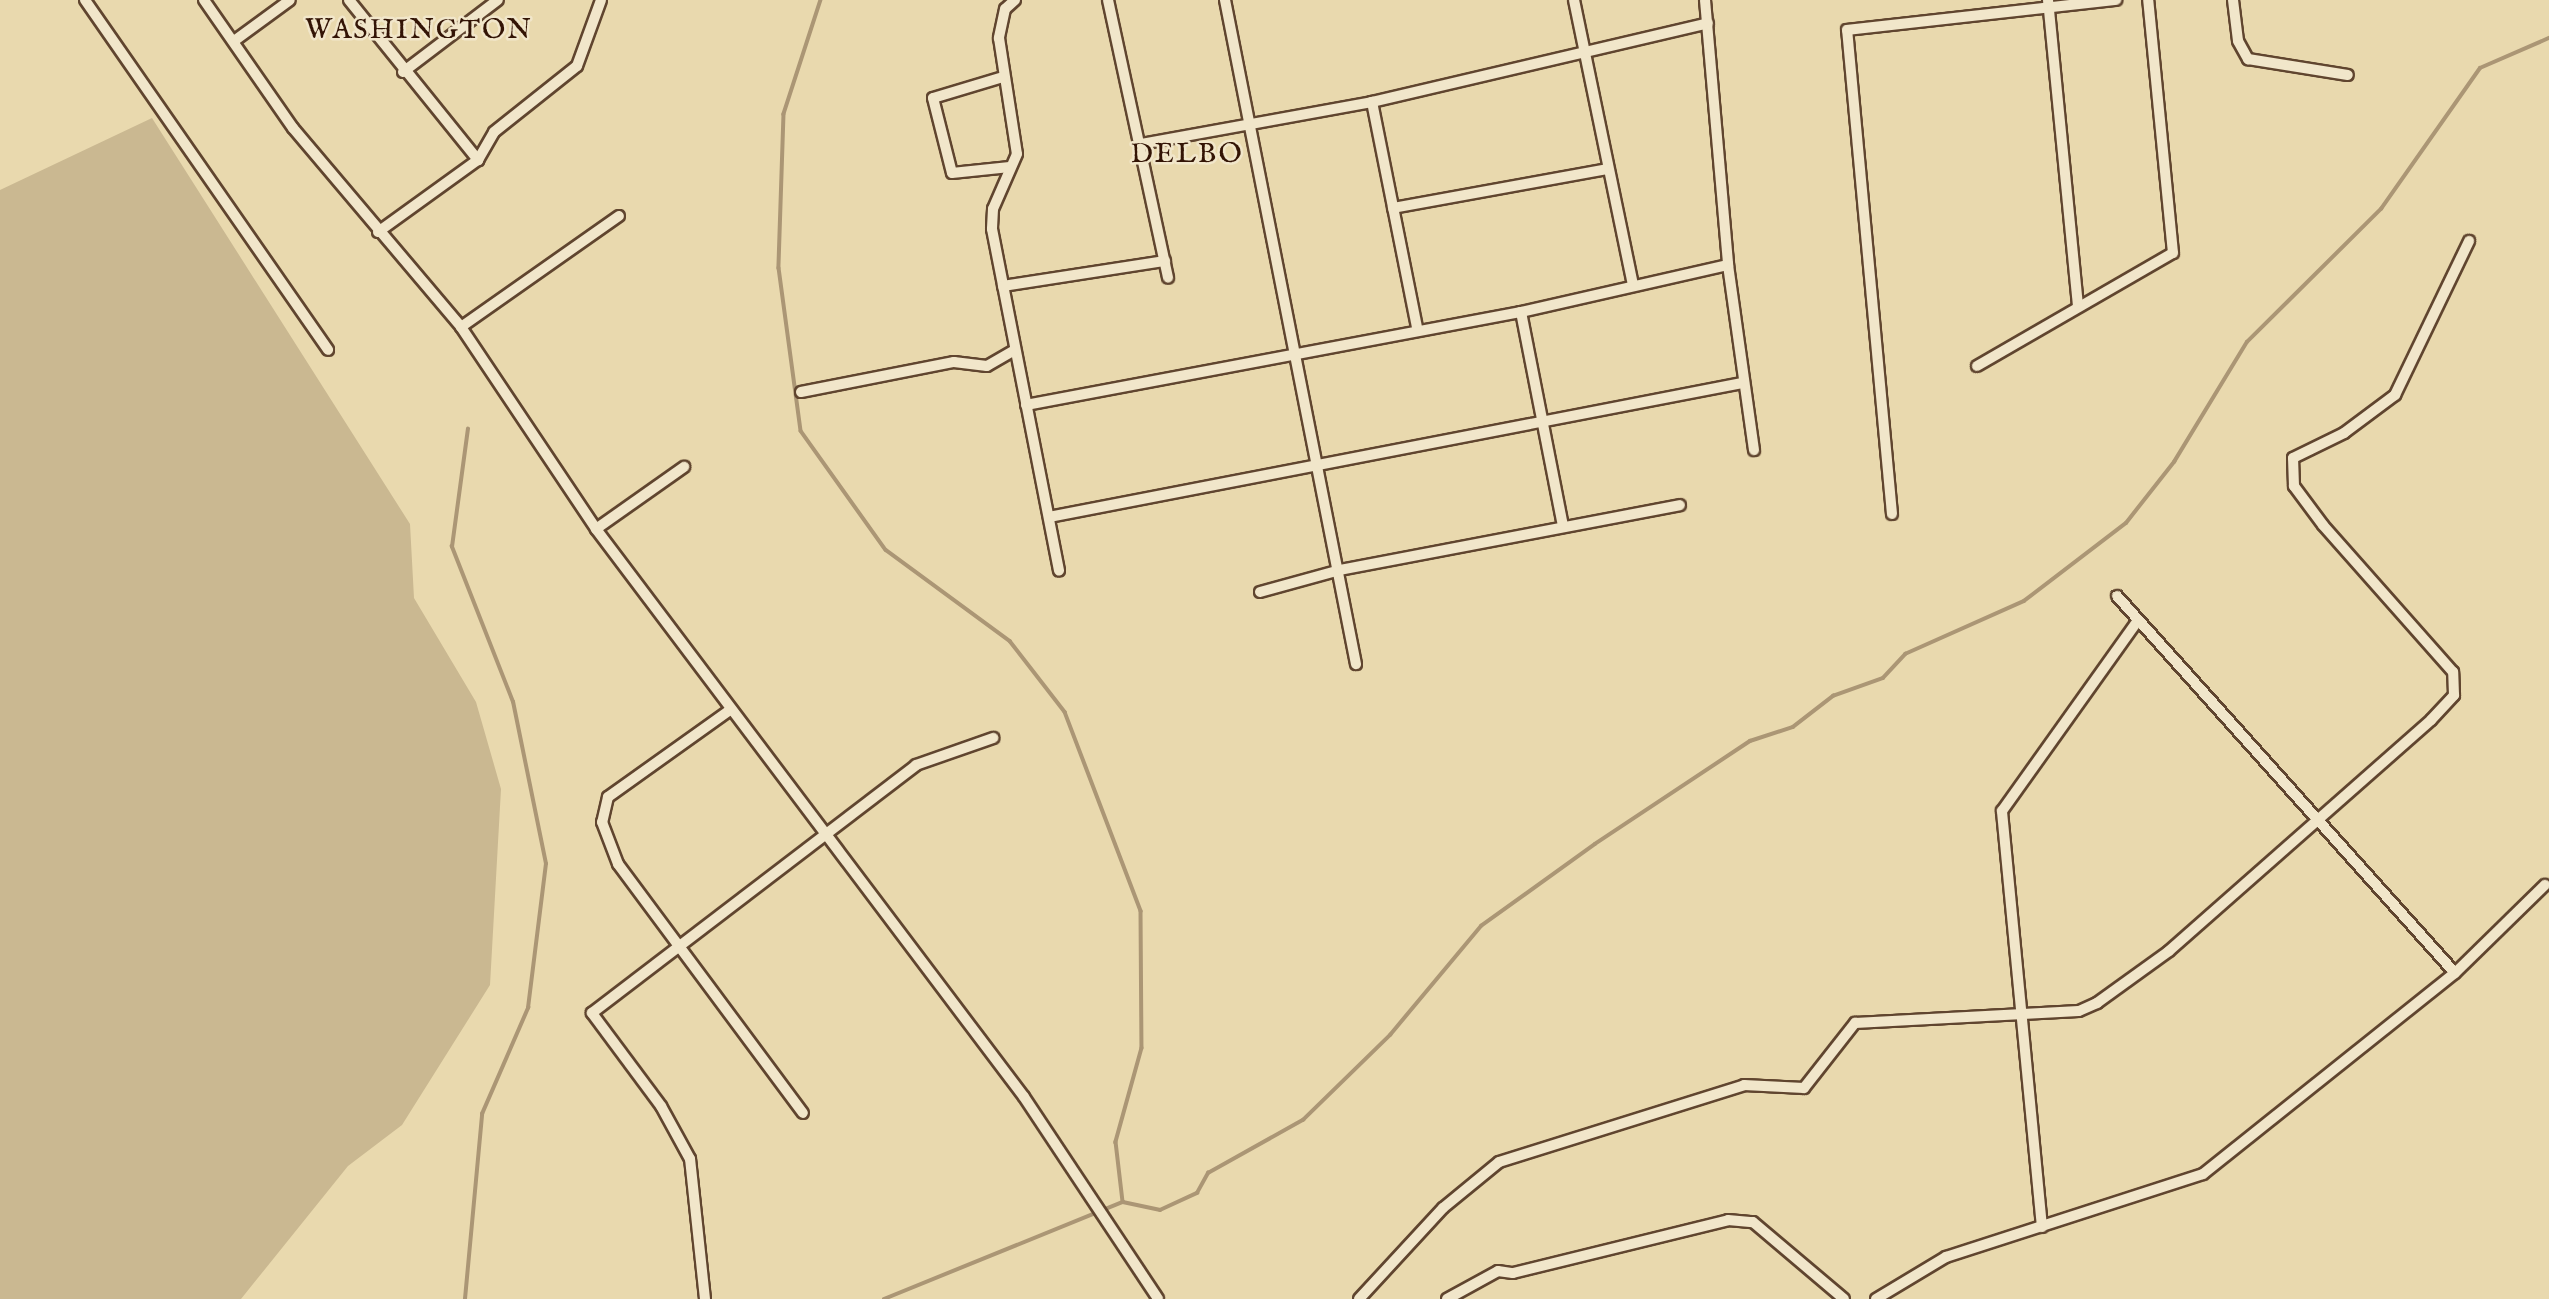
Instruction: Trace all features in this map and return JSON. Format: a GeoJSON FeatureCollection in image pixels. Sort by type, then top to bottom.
{"type":"FeatureCollection","features":[{"type":"Feature","properties":{"kind":"street"},"geometry":{"type":"LineString","coordinates":[[85,0],[328,350]]}},
{"type":"Feature","properties":{"kind":"street"},"geometry":{"type":"LineString","coordinates":[[204,0],[378,232],[461,327],[596,529],[825,837],[1024,1097],[1158,1299]]}},
{"type":"Feature","properties":{"kind":"street"},"geometry":{"type":"LineString","coordinates":[[234,41],[290,0]]}},
{"type":"Feature","properties":{"kind":"street"},"geometry":{"type":"LineString","coordinates":[[349,0],[403,72],[478,160]]}},
{"type":"Feature","properties":{"kind":"street"},"geometry":{"type":"LineString","coordinates":[[403,72],[498,0]]}},
{"type":"Feature","properties":{"kind":"street"},"geometry":{"type":"LineString","coordinates":[[378,232],[478,160],[494,132],[577,66],[601,0]]}},
{"type":"Feature","properties":{"kind":"street"},"geometry":{"type":"LineString","coordinates":[[1015,0],[1002,5],[999,38],[1003,78],[1017,134],[1010,167],[993,209],[1003,286],[1059,570]]}},
{"type":"Feature","properties":{"kind":"street"},"geometry":{"type":"LineString","coordinates":[[1108,0],[1168,278]]}},
{"type":"Feature","properties":{"kind":"street"},"geometry":{"type":"LineString","coordinates":[[1225,0],[1319,462],[1356,664]]}},
{"type":"Feature","properties":{"kind":"street"},"geometry":{"type":"LineString","coordinates":[[1574,0],[1580,54],[1633,284]]}},
{"type":"Feature","properties":{"kind":"street"},"geometry":{"type":"LineString","coordinates":[[1705,0],[1728,265],[1742,383],[1754,450]]}},
{"type":"Feature","properties":{"kind":"street"},"geometry":{"type":"LineString","coordinates":[[1892,514],[1847,30],[2116,0]]}},
{"type":"Feature","properties":{"kind":"street"},"geometry":{"type":"LineString","coordinates":[[1977,366],[2173,253],[2148,0]]}},
{"type":"Feature","properties":{"kind":"street"},"geometry":{"type":"LineString","coordinates":[[2233,0],[2238,41],[2248,59],[2348,75]]}},
{"type":"Feature","properties":{"kind":"street"},"geometry":{"type":"LineString","coordinates":[[2048,6],[2078,307]]}},
{"type":"Feature","properties":{"kind":"street"},"geometry":{"type":"LineString","coordinates":[[1141,144],[1372,102],[1708,23]]}},
{"type":"Feature","properties":{"kind":"street"},"geometry":{"type":"LineString","coordinates":[[1003,78],[933,98],[952,173],[1010,167]]}},
{"type":"Feature","properties":{"kind":"street"},"geometry":{"type":"LineString","coordinates":[[1372,102],[1417,328]]}},
{"type":"Feature","properties":{"kind":"street"},"geometry":{"type":"LineString","coordinates":[[1393,208],[1607,169]]}},
{"type":"Feature","properties":{"kind":"street"},"geometry":{"type":"LineString","coordinates":[[461,327],[619,216]]}},
{"type":"Feature","properties":{"kind":"street"},"geometry":{"type":"LineString","coordinates":[[1359,1299],[1451,1199],[1499,1162],[1744,1085],[1804,1088],[1855,1023],[2079,1011],[2097,1003],[2169,951],[2431,720],[2454,695],[2452,672],[2322,525],[2294,486],[2293,458],[2344,433],[2395,396],[2469,241]]}},
{"type":"Feature","properties":{"kind":"street"},"geometry":{"type":"LineString","coordinates":[[1003,286],[1165,261]]}},
{"type":"Feature","properties":{"kind":"street"},"geometry":{"type":"LineString","coordinates":[[1027,405],[1417,328],[1521,312],[1633,284],[1728,265]]}},
{"type":"Feature","properties":{"kind":"street"},"geometry":{"type":"LineString","coordinates":[[1521,312],[1563,527]]}},
{"type":"Feature","properties":{"kind":"street"},"geometry":{"type":"LineString","coordinates":[[801,391],[954,362],[987,366],[1015,350]]}},
{"type":"Feature","properties":{"kind":"street"},"geometry":{"type":"LineString","coordinates":[[1049,517],[1319,462],[1742,383]]}},
{"type":"Feature","properties":{"kind":"street"},"geometry":{"type":"LineString","coordinates":[[596,529],[684,467]]}},
{"type":"Feature","properties":{"kind":"street"},"geometry":{"type":"LineString","coordinates":[[1261,592],[1340,570],[1681,505]]}},
{"type":"Feature","properties":{"kind":"street"},"geometry":{"type":"LineString","coordinates":[[2117,596],[2455,973]]}},
{"type":"Feature","properties":{"kind":"street"},"geometry":{"type":"LineString","coordinates":[[2042,1227],[2019,1014],[2002,811],[2138,620]]}},
{"type":"Feature","properties":{"kind":"street"},"geometry":{"type":"LineString","coordinates":[[730,710],[608,797],[602,822],[618,864],[803,1113]]}},
{"type":"Feature","properties":{"kind":"street"},"geometry":{"type":"LineString","coordinates":[[705,1299],[690,1159],[661,1106],[592,1013],[676,943],[825,837],[916,765],[993,738]]}},
{"type":"Feature","properties":{"kind":"street"},"geometry":{"type":"LineString","coordinates":[[1876,1299],[1946,1257],[2203,1174],[2455,973],[2545,886]]}},
{"type":"Feature","properties":{"kind":"street"},"geometry":{"type":"LineString","coordinates":[[1447,1299],[1498,1270],[1513,1273],[1728,1220],[1753,1222],[1844,1299]]}},
{"type":"Feature","properties":{"kind":"shaded area"},"geometry":{"type":"Polygon","coordinates":[[[152,118],[410,524],[414,598],[476,702],[501,789],[490,985],[402,1125],[348,1166],[241,1299],[0,1299],[0,190],[152,118]]]}},
{"type":"Feature","properties":{"kind":"waterway"},"geometry":{"type":"LineString","coordinates":[[821,0],[784,114],[779,268],[801,431],[886,550],[1010,641],[1065,712],[1141,911],[1142,1048],[1116,1142],[1123,1202]]}},
{"type":"Feature","properties":{"kind":"waterway"},"geometry":{"type":"LineString","coordinates":[[884,1299],[1123,1202],[1160,1210],[1197,1193],[1208,1173],[1303,1120],[1390,1035],[1481,926],[1595,844],[1750,741],[1793,727],[1833,696],[1883,678],[1905,654],[2024,601],[2126,523],[2174,462],[2247,342],[2381,209],[2480,68],[2549,38]]}},
{"type":"Feature","properties":{"kind":"waterway"},"geometry":{"type":"LineString","coordinates":[[465,1299],[482,1114],[528,1008],[546,864],[513,702],[452,547],[468,429]]}},
{"type":"Feature","properties":{"kind":"district","name":"WASHINGTON"},"geometry":{"type":"Point","coordinates":[419,31]}},
{"type":"Feature","properties":{"kind":"district","name":"DELBO"},"geometry":{"type":"Point","coordinates":[1187,155]}}]}
